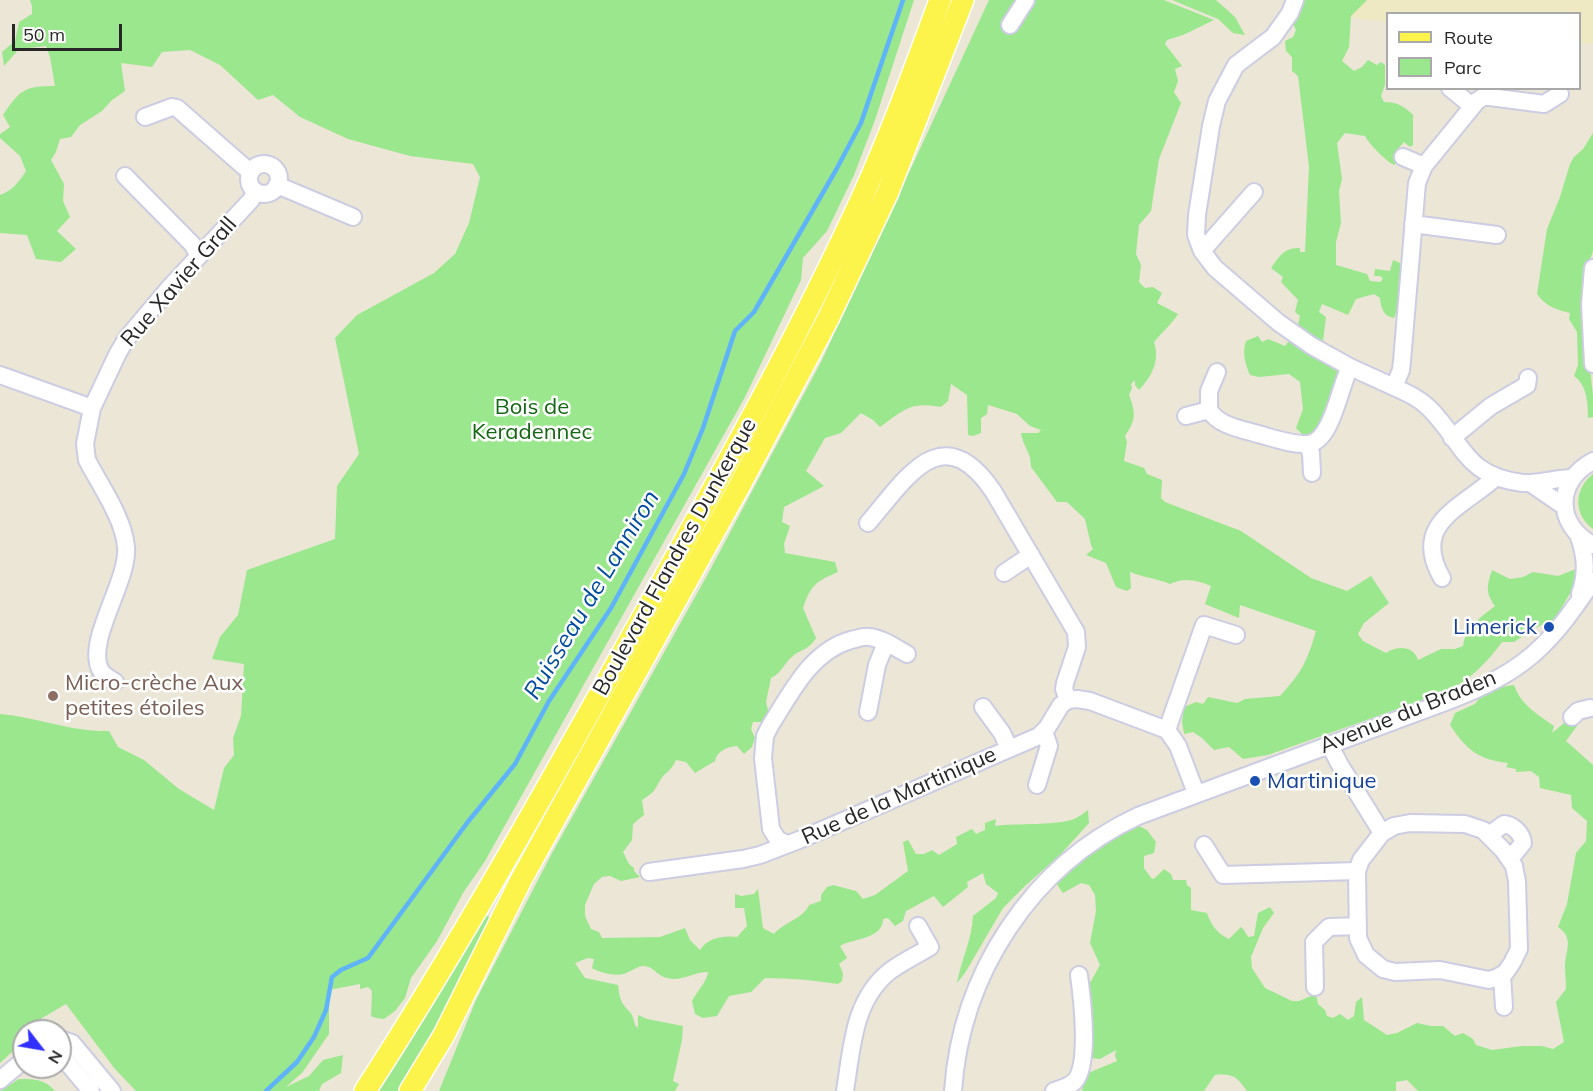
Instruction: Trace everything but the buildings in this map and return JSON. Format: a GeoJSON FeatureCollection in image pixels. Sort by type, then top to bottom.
{"type":"FeatureCollection","features":[{"type":"Feature","properties":{"kind":"main road","name":"Boulevard Flandres Dunkerque"},"geometry":{"type":"LineString","coordinates":[[365,1091],[504,865],[787,351],[861,200],[940,0]]}},
{"type":"Feature","properties":{"kind":"main road","name":"Boulevard Flandres Dunkerque"},"geometry":{"type":"LineString","coordinates":[[410,1091],[439,1042],[521,880],[740,485],[828,319],[892,182],[963,0]]}},
{"type":"Feature","properties":{"kind":"main road"},"geometry":{"type":"LineString","coordinates":[[421,1091],[439,1042]]}},
{"type":"Feature","properties":{"kind":"street"},"geometry":{"type":"LineString","coordinates":[[1010,25],[1026,0]]}},
{"type":"Feature","properties":{"kind":"street"},"geometry":{"type":"LineString","coordinates":[[1295,0],[1290,13],[1273,37],[1236,65],[1216,101],[1197,214],[1196,235],[1202,251],[1215,268],[1279,323],[1312,346],[1350,367],[1409,393],[1424,403],[1472,463],[1496,477],[1530,483],[1553,478],[1572,478]]}},
{"type":"Feature","properties":{"kind":"street"},"geometry":{"type":"LineString","coordinates":[[1452,90],[1472,106]]}},
{"type":"Feature","properties":{"kind":"street"},"geometry":{"type":"LineString","coordinates":[[1394,387],[1401,370],[1417,183],[1424,166],[1472,106],[1483,98],[1544,104],[1560,94]]}},
{"type":"Feature","properties":{"kind":"street"},"geometry":{"type":"LineString","coordinates":[[145,117],[172,107],[177,108],[250,172]]}},
{"type":"Feature","properties":{"kind":"street"},"geometry":{"type":"LineString","coordinates":[[1403,157],[1424,166]]}},
{"type":"Feature","properties":{"kind":"street"},"geometry":{"type":"LineString","coordinates":[[257,165],[272,166],[279,176],[278,185],[268,193],[255,192],[249,182],[250,172],[257,165]]}},
{"type":"Feature","properties":{"kind":"street"},"geometry":{"type":"LineString","coordinates":[[125,176],[192,244],[199,256]]}},
{"type":"Feature","properties":{"kind":"street"},"geometry":{"type":"LineString","coordinates":[[278,185],[353,216]]}},
{"type":"Feature","properties":{"kind":"street","name":"Rue Xavier Grall"},"geometry":{"type":"LineString","coordinates":[[115,682],[102,673],[97,660],[99,642],[124,568],[127,548],[118,518],[87,460],[86,434],[92,408],[127,338],[255,192]]}},
{"type":"Feature","properties":{"kind":"street"},"geometry":{"type":"LineString","coordinates":[[1202,251],[1254,192]]}},
{"type":"Feature","properties":{"kind":"street"},"geometry":{"type":"LineString","coordinates":[[1413,224],[1497,235]]}},
{"type":"Feature","properties":{"kind":"street"},"geometry":{"type":"LineString","coordinates":[[1593,268],[1590,304],[1593,364]]}},
{"type":"Feature","properties":{"kind":"street"},"geometry":{"type":"LineString","coordinates":[[1216,372],[1209,391],[1209,410],[1212,415],[1226,424],[1307,444],[1319,440],[1327,428],[1350,367]]}},
{"type":"Feature","properties":{"kind":"street"},"geometry":{"type":"LineString","coordinates":[[0,375],[92,408]]}},
{"type":"Feature","properties":{"kind":"street"},"geometry":{"type":"LineString","coordinates":[[1452,438],[1491,406],[1527,385],[1528,378]]}},
{"type":"Feature","properties":{"kind":"street"},"geometry":{"type":"LineString","coordinates":[[1186,416],[1209,410]]}},
{"type":"Feature","properties":{"kind":"street"},"geometry":{"type":"LineString","coordinates":[[1307,444],[1311,453],[1311,473]]}},
{"type":"Feature","properties":{"kind":"street"},"geometry":{"type":"LineString","coordinates":[[868,523],[919,465],[933,458],[951,458],[969,465],[986,480],[1078,637],[1064,689],[1068,700]]}},
{"type":"Feature","properties":{"kind":"street"},"geometry":{"type":"LineString","coordinates":[[1565,507],[1566,492],[1572,478],[1592,458]]}},
{"type":"Feature","properties":{"kind":"street"},"geometry":{"type":"LineString","coordinates":[[1443,578],[1432,554],[1435,533],[1450,512],[1496,477]]}},
{"type":"Feature","properties":{"kind":"street"},"geometry":{"type":"LineString","coordinates":[[1530,483],[1565,507]]}},
{"type":"Feature","properties":{"kind":"street","name":"Avenue du Braden"},"geometry":{"type":"LineString","coordinates":[[1565,507],[1567,519],[1586,541],[1582,546],[1585,571],[1576,603]]}},
{"type":"Feature","properties":{"kind":"street"},"geometry":{"type":"LineString","coordinates":[[1004,573],[1031,555]]}},
{"type":"Feature","properties":{"kind":"street","name":"Avenue du Braden"},"geometry":{"type":"LineString","coordinates":[[953,1091],[959,1044],[969,1005],[994,951],[1024,906],[1058,870],[1100,837],[1138,816],[1463,695],[1494,680],[1529,658],[1548,641],[1593,581]]}},
{"type":"Feature","properties":{"kind":"street"},"geometry":{"type":"LineString","coordinates":[[1167,730],[1204,625],[1236,635]]}},
{"type":"Feature","properties":{"kind":"street","name":"Rue de la Martinique"},"geometry":{"type":"LineString","coordinates":[[788,844],[778,840],[771,829],[763,758],[765,736],[770,726],[806,672],[822,654],[840,643],[862,637],[873,638],[907,654]]}},
{"type":"Feature","properties":{"kind":"street"},"geometry":{"type":"LineString","coordinates":[[868,711],[877,665],[886,643]]}},
{"type":"Feature","properties":{"kind":"street"},"geometry":{"type":"LineString","coordinates":[[1038,785],[1048,750],[1044,732],[1058,710],[1068,700],[1077,699],[1090,701],[1167,730],[1178,746],[1196,794]]}},
{"type":"Feature","properties":{"kind":"street"},"geometry":{"type":"LineString","coordinates":[[1572,717],[1578,711],[1592,706]]}},
{"type":"Feature","properties":{"kind":"street","name":"Rue de la Martinique"},"geometry":{"type":"LineString","coordinates":[[983,707],[1002,733],[1009,748]]}},
{"type":"Feature","properties":{"kind":"street","name":"Rue de la Martinique"},"geometry":{"type":"LineString","coordinates":[[649,872],[743,859],[788,844],[1044,732]]}},
{"type":"Feature","properties":{"kind":"street"},"geometry":{"type":"LineString","coordinates":[[1329,744],[1382,833]]}},
{"type":"Feature","properties":{"kind":"street"},"geometry":{"type":"LineString","coordinates":[[1450,823],[1475,826],[1489,835],[1510,859],[1517,881],[1519,949],[1512,963],[1502,975],[1488,980],[1440,970],[1388,971],[1377,965],[1362,950],[1358,938],[1357,871],[1361,860],[1382,833],[1401,825],[1450,823]]}},
{"type":"Feature","properties":{"kind":"street"},"geometry":{"type":"LineString","coordinates":[[1489,835],[1501,824],[1507,824],[1517,831],[1523,843],[1510,859]]}},
{"type":"Feature","properties":{"kind":"street"},"geometry":{"type":"LineString","coordinates":[[1204,844],[1223,875],[1357,871]]}},
{"type":"Feature","properties":{"kind":"street"},"geometry":{"type":"LineString","coordinates":[[844,1091],[856,1025],[868,993],[890,972],[930,947],[918,926]]}},
{"type":"Feature","properties":{"kind":"street"},"geometry":{"type":"LineString","coordinates":[[1315,987],[1314,942],[1329,927],[1358,926]]}},
{"type":"Feature","properties":{"kind":"street"},"geometry":{"type":"LineString","coordinates":[[1054,1091],[1075,1081],[1081,1065],[1084,1041],[1079,975]]}},
{"type":"Feature","properties":{"kind":"street"},"geometry":{"type":"LineString","coordinates":[[1502,975],[1504,1007]]}},
{"type":"Feature","properties":{"kind":"street"},"geometry":{"type":"LineString","coordinates":[[72,1043],[112,1091]]}},
{"type":"Feature","properties":{"kind":"street"},"geometry":{"type":"LineString","coordinates":[[72,1068],[91,1091]]}},
{"type":"Feature","properties":{"kind":"street"},"geometry":{"type":"LineString","coordinates":[[0,1080],[12,1070]]}},
{"type":"Feature","properties":{"kind":"shaded area"},"geometry":{"type":"Polygon","coordinates":[[[1335,0],[1593,0],[1593,44],[1581,43],[1581,12],[1386,12],[1386,22],[1328,15],[1335,0]]]}},
{"type":"Feature","properties":{"kind":"green space","name":"Bois de Keradennec"},"geometry":{"type":"Polygon","coordinates":[[[30,0],[914,0],[875,120],[854,175],[827,231],[803,258],[801,280],[745,397],[485,861],[463,893],[437,941],[411,978],[405,998],[395,1011],[384,1019],[371,1016],[372,991],[368,987],[360,989],[360,984],[329,990],[329,1034],[302,1073],[286,1087],[309,1076],[323,1060],[343,1055],[341,1073],[322,1084],[319,1091],[136,1091],[115,1069],[66,1004],[40,1019],[12,1019],[12,1052],[0,1063],[0,714],[68,727],[109,731],[118,747],[144,760],[179,789],[214,810],[224,768],[234,755],[233,738],[241,716],[244,664],[212,659],[220,637],[238,615],[247,570],[335,539],[337,486],[359,454],[335,338],[357,315],[434,273],[455,254],[469,223],[480,177],[473,164],[410,156],[348,139],[300,117],[273,95],[258,100],[220,65],[190,50],[162,52],[152,67],[121,63],[125,91],[102,111],[80,125],[71,137],[60,139],[51,160],[64,184],[63,201],[70,217],[57,231],[76,249],[61,262],[36,259],[27,235],[0,233],[0,195],[15,186],[26,171],[20,156],[0,138],[0,134],[10,127],[3,115],[24,91],[36,87],[55,86],[46,46],[19,49],[4,66],[2,52],[15,41],[19,22],[32,14],[30,0]]]}},
{"type":"Feature","properties":{"kind":"green space"},"geometry":{"type":"Polygon","coordinates":[[[989,0],[1164,0],[1214,20],[1167,40],[1165,44],[1182,66],[1175,69],[1178,81],[1174,92],[1181,103],[1159,159],[1151,211],[1139,225],[1136,254],[1141,265],[1139,282],[1145,288],[1153,287],[1162,293],[1157,303],[1178,314],[1154,342],[1156,356],[1154,368],[1148,379],[1139,390],[1135,385],[1135,380],[1131,384],[1129,395],[1134,416],[1125,436],[1127,442],[1124,461],[1144,468],[1147,474],[1162,480],[1161,498],[1165,502],[1241,531],[1311,578],[1347,591],[1371,576],[1389,603],[1364,623],[1358,634],[1363,641],[1386,653],[1405,648],[1413,652],[1418,660],[1441,649],[1455,649],[1463,646],[1470,628],[1495,606],[1488,589],[1492,570],[1510,579],[1523,577],[1533,572],[1558,576],[1576,569],[1575,585],[1555,619],[1537,627],[1514,642],[1502,642],[1478,670],[1448,691],[1268,755],[1243,759],[1229,747],[1214,750],[1193,732],[1184,734],[1182,722],[1184,707],[1196,702],[1203,704],[1208,697],[1237,703],[1245,699],[1280,696],[1303,666],[1316,631],[1240,605],[1239,618],[1205,604],[1211,586],[1196,581],[1185,580],[1170,584],[1130,572],[1131,588],[1127,591],[1116,587],[1106,563],[1086,555],[1093,549],[1085,519],[1067,502],[1057,502],[1031,467],[1030,457],[1021,433],[1038,433],[1041,430],[1030,426],[1017,414],[988,405],[987,414],[981,418],[981,433],[968,435],[967,395],[951,384],[948,401],[941,407],[914,406],[880,427],[861,413],[841,433],[825,438],[806,471],[824,486],[784,507],[782,522],[790,526],[784,544],[785,553],[835,562],[838,572],[815,585],[803,608],[816,638],[808,647],[793,656],[771,678],[766,702],[770,718],[763,722],[753,722],[751,729],[755,738],[752,747],[744,754],[737,746],[726,749],[720,752],[715,761],[695,773],[686,762],[676,760],[654,791],[642,800],[644,815],[633,824],[632,840],[623,852],[640,877],[621,881],[610,876],[602,877],[594,884],[585,905],[585,916],[591,929],[599,932],[602,938],[660,937],[685,928],[690,940],[700,950],[716,938],[737,937],[747,926],[744,908],[735,908],[735,894],[741,896],[754,894],[758,889],[763,928],[774,934],[802,914],[809,905],[821,901],[821,895],[827,887],[833,885],[856,891],[863,899],[875,895],[908,871],[903,842],[908,840],[916,854],[924,854],[932,850],[939,855],[957,844],[956,837],[972,829],[976,834],[985,830],[985,823],[996,819],[995,826],[1060,822],[1076,818],[1088,810],[1089,823],[1061,854],[1003,908],[957,983],[971,933],[973,916],[996,898],[998,893],[986,884],[983,873],[967,882],[968,887],[943,907],[934,896],[906,911],[903,921],[895,926],[888,918],[883,919],[878,931],[840,946],[847,958],[839,964],[843,973],[842,981],[838,984],[765,978],[751,992],[729,996],[717,1016],[703,1018],[695,1014],[692,1001],[704,983],[708,972],[672,979],[646,966],[616,975],[592,968],[594,959],[588,958],[575,963],[585,978],[618,985],[622,1002],[638,1028],[638,1015],[683,1026],[673,1081],[679,1084],[675,1091],[439,1091],[476,1000],[551,855],[709,572],[822,360],[989,0]]]}},
{"type":"Feature","properties":{"kind":"green space"},"geometry":{"type":"Polygon","coordinates":[[[1172,0],[1216,0],[1235,17],[1245,35],[1233,33],[1218,19],[1172,0]]]}},
{"type":"Feature","properties":{"kind":"green space"},"geometry":{"type":"Polygon","coordinates":[[[1303,0],[1367,0],[1351,16],[1349,47],[1342,61],[1354,71],[1368,60],[1377,65],[1381,62],[1385,65],[1385,85],[1381,96],[1384,102],[1400,105],[1413,115],[1413,145],[1410,147],[1404,142],[1397,150],[1401,153],[1400,161],[1394,165],[1378,152],[1365,136],[1345,133],[1337,143],[1342,179],[1339,191],[1341,223],[1336,242],[1336,265],[1367,274],[1370,281],[1380,282],[1383,279],[1380,276],[1374,276],[1375,269],[1390,271],[1393,260],[1400,263],[1401,299],[1394,318],[1385,313],[1380,298],[1374,294],[1356,299],[1348,315],[1322,304],[1319,312],[1326,317],[1323,341],[1327,357],[1343,369],[1328,417],[1312,436],[1302,434],[1296,428],[1303,409],[1300,382],[1289,374],[1259,377],[1250,375],[1244,354],[1246,341],[1258,336],[1262,342],[1268,339],[1285,346],[1297,330],[1300,316],[1295,312],[1298,300],[1281,282],[1283,277],[1271,268],[1280,256],[1290,249],[1300,248],[1300,252],[1305,252],[1309,167],[1298,76],[1292,71],[1292,57],[1286,51],[1285,41],[1293,37],[1296,30],[1292,22],[1303,0]]]}},
{"type":"Feature","properties":{"kind":"green space"},"geometry":{"type":"Polygon","coordinates":[[[1593,133],[1593,251],[1589,263],[1588,348],[1593,417],[1588,418],[1584,389],[1574,376],[1578,365],[1577,332],[1569,319],[1570,313],[1552,307],[1537,294],[1547,229],[1570,164],[1593,133]]]}},
{"type":"Feature","properties":{"kind":"green space"},"geometry":{"type":"Polygon","coordinates":[[[1593,474],[1593,529],[1582,516],[1578,502],[1582,487],[1593,474]]]}},
{"type":"Feature","properties":{"kind":"green space"},"geometry":{"type":"Polygon","coordinates":[[[1514,685],[1525,704],[1554,726],[1552,733],[1569,719],[1577,726],[1566,741],[1593,765],[1593,1091],[1418,1091],[1407,1080],[1396,1082],[1396,1091],[1247,1091],[1230,1075],[1215,1075],[1204,1091],[1082,1091],[1086,1074],[1117,1061],[1116,1050],[1100,1059],[1091,1058],[1073,995],[1090,983],[1100,965],[1090,943],[1096,911],[1095,895],[1089,885],[1081,883],[1063,893],[1056,883],[1094,850],[1139,826],[1147,830],[1156,842],[1154,853],[1144,856],[1144,868],[1152,879],[1164,869],[1171,874],[1173,880],[1186,880],[1187,885],[1191,888],[1191,910],[1207,913],[1215,928],[1225,937],[1229,939],[1241,927],[1248,937],[1254,936],[1258,913],[1270,907],[1274,913],[1263,928],[1251,957],[1252,968],[1265,988],[1292,1001],[1299,1001],[1316,994],[1318,1004],[1325,1010],[1327,1016],[1333,1018],[1340,1014],[1348,1020],[1354,1016],[1356,1002],[1362,997],[1364,1020],[1387,1035],[1397,1033],[1417,1023],[1443,1026],[1455,1036],[1463,1033],[1473,1039],[1476,1045],[1492,1050],[1522,1046],[1542,1046],[1553,1049],[1564,1042],[1556,1002],[1566,989],[1565,965],[1568,940],[1558,927],[1567,904],[1576,853],[1586,841],[1587,821],[1572,808],[1571,795],[1540,788],[1539,777],[1531,771],[1516,772],[1516,769],[1506,767],[1508,763],[1488,759],[1474,752],[1450,725],[1455,713],[1475,704],[1481,696],[1501,687],[1514,685]]]}},
{"type":"Feature","properties":{"kind":"green space"},"geometry":{"type":"Polygon","coordinates":[[[486,915],[491,918],[403,1091],[376,1091],[486,915]]]}},
{"type":"Feature","properties":{"kind":"green space"},"geometry":{"type":"Polygon","coordinates":[[[19,1079],[43,1082],[55,1091],[0,1091],[19,1079]]]}},
{"type":"Feature","properties":{"kind":"waterway","name":"Ruisseau de Lanniron"},"geometry":{"type":"LineString","coordinates":[[266,1091],[297,1062],[314,1037],[326,1010],[332,977],[341,970],[368,958],[467,823],[515,764],[549,701],[611,608],[684,474],[703,428],[735,331],[754,312],[861,123],[903,0]]}},
{"type":"Feature","properties":{"kind":"place","name":"Limerick"},"geometry":{"type":"Point","coordinates":[1549,627]}},
{"type":"Feature","properties":{"kind":"place","name":"Micro-crèche Aux petites étoiles"},"geometry":{"type":"Point","coordinates":[53,696]}},
{"type":"Feature","properties":{"kind":"place","name":"Martinique"},"geometry":{"type":"Point","coordinates":[1255,781]}}]}
